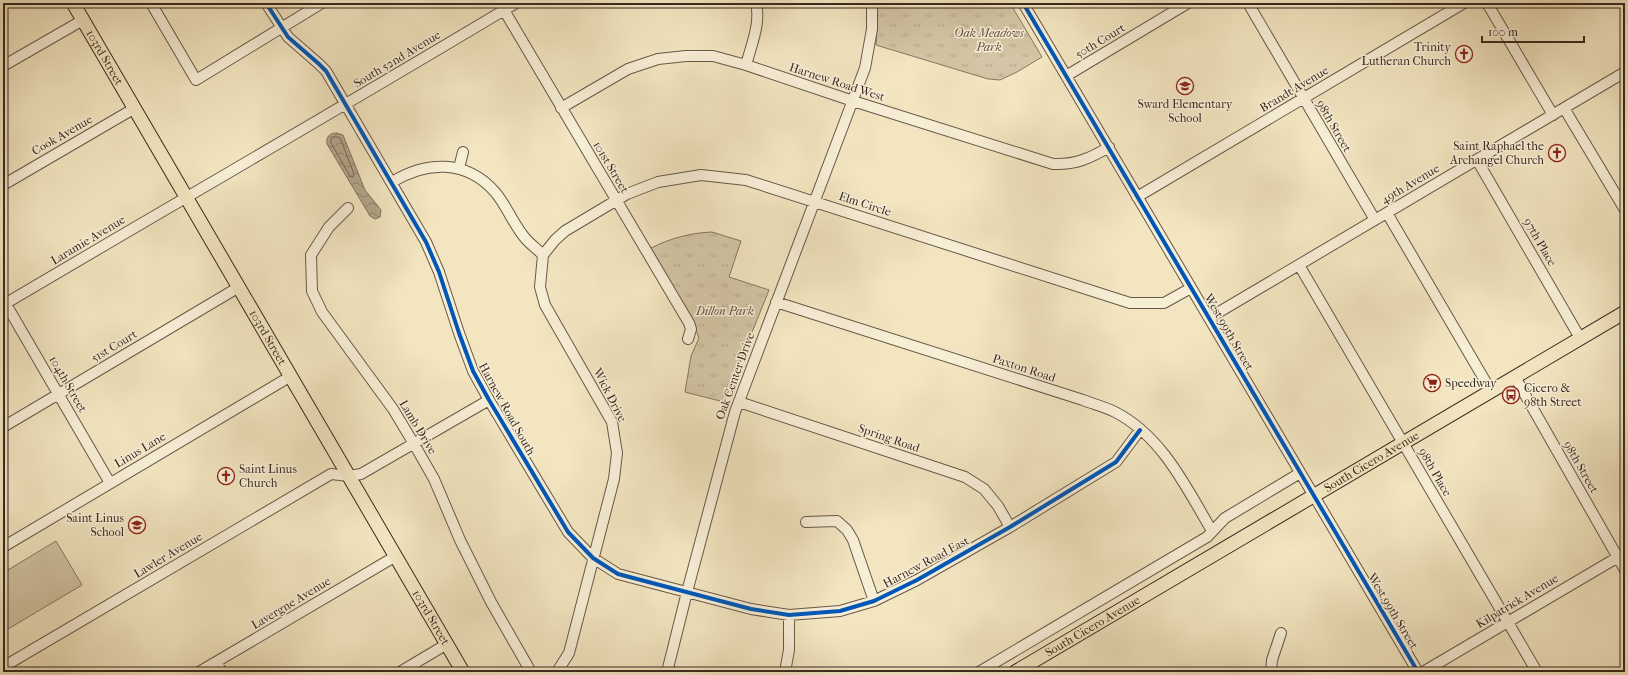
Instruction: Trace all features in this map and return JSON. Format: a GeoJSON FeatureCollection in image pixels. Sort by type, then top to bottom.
{"type":"FeatureCollection","features":[{"type":"Feature","properties":{"kind":"main road","name":"103rd Street"},"geometry":{"type":"LineString","coordinates":[[74,3],[463,672]]}},
{"type":"Feature","properties":{"kind":"main road","name":"South Cicero Avenue"},"geometry":{"type":"LineString","coordinates":[[1015,672],[1625,312]]}},
{"type":"Feature","properties":{"kind":"street"},"geometry":{"type":"LineString","coordinates":[[151,3],[196,80],[322,3]]}},
{"type":"Feature","properties":{"kind":"street","name":"Harnew Road South"},"geometry":{"type":"LineString","coordinates":[[266,3],[288,37],[326,71],[392,182],[426,242],[439,272],[473,371],[568,532],[593,558],[618,574],[687,592]]}},
{"type":"Feature","properties":{"kind":"street","name":"South 52nd Avenue"},"geometry":{"type":"LineString","coordinates":[[187,196],[346,105],[516,3]]}},
{"type":"Feature","properties":{"kind":"street"},"geometry":{"type":"LineString","coordinates":[[746,65],[756,28],[758,9],[756,3]]}},
{"type":"Feature","properties":{"kind":"street","name":"Oak Center Drive"},"geometry":{"type":"LineString","coordinates":[[668,672],[687,592],[724,452],[739,402],[865,68],[872,29],[872,3]]}},
{"type":"Feature","properties":{"kind":"street","name":"West 99th Street"},"geometry":{"type":"LineString","coordinates":[[1023,3],[1418,672]]}},
{"type":"Feature","properties":{"kind":"street","name":"50th Court"},"geometry":{"type":"LineString","coordinates":[[1066,76],[1188,3]]}},
{"type":"Feature","properties":{"kind":"street","name":"98th Street"},"geometry":{"type":"LineString","coordinates":[[1248,3],[1374,220]]}},
{"type":"Feature","properties":{"kind":"street","name":"Brandt Avenue"},"geometry":{"type":"LineString","coordinates":[[1137,197],[1464,3]]}},
{"type":"Feature","properties":{"kind":"street"},"geometry":{"type":"LineString","coordinates":[[1487,3],[1553,115]]}},
{"type":"Feature","properties":{"kind":"street","name":"101st Street"},"geometry":{"type":"LineString","coordinates":[[504,10],[689,323],[691,329],[688,339]]}},
{"type":"Feature","properties":{"kind":"street"},"geometry":{"type":"LineString","coordinates":[[3,66],[83,20]]}},
{"type":"Feature","properties":{"kind":"street","name":"Harnew Road West"},"geometry":{"type":"LineString","coordinates":[[561,108],[628,69],[658,59],[686,56],[713,56],[746,65],[852,101],[1053,164],[1078,162],[1109,147]]}},
{"type":"Feature","properties":{"kind":"street","name":"49th Avenue"},"geometry":{"type":"LineString","coordinates":[[1209,318],[1625,72]]}},
{"type":"Feature","properties":{"kind":"street","name":"Cook Avenue"},"geometry":{"type":"LineString","coordinates":[[3,185],[135,108]]}},
{"type":"Feature","properties":{"kind":"street"},"geometry":{"type":"LineString","coordinates":[[1564,108],[1625,210]]}},
{"type":"Feature","properties":{"kind":"street"},"geometry":{"type":"LineString","coordinates":[[459,168],[463,152]]}},
{"type":"Feature","properties":{"kind":"street","name":"97th Place"},"geometry":{"type":"LineString","coordinates":[[1477,160],[1580,338]]}},
{"type":"Feature","properties":{"kind":"street"},"geometry":{"type":"LineString","coordinates":[[392,182],[409,173],[429,167],[459,168],[476,176],[490,187],[502,201],[525,239],[543,255]]}},
{"type":"Feature","properties":{"kind":"street","name":"Elm Circle"},"geometry":{"type":"LineString","coordinates":[[543,255],[555,240],[565,231],[627,194],[658,182],[701,175],[746,180],[1130,303],[1164,303],[1191,288]]}},
{"type":"Feature","properties":{"kind":"street","name":"Laramie Avenue"},"geometry":{"type":"LineString","coordinates":[[4,302],[187,196]]}},
{"type":"Feature","properties":{"kind":"street","name":"Lamb Drive"},"geometry":{"type":"LineString","coordinates":[[348,208],[329,227],[311,255],[312,290],[322,312],[392,409],[414,444],[434,480],[460,540],[530,672]]}},
{"type":"Feature","properties":{"kind":"street"},"geometry":{"type":"LineString","coordinates":[[1387,213],[1491,391]]}},
{"type":"Feature","properties":{"kind":"street","name":"Wick Drive"},"geometry":{"type":"LineString","coordinates":[[543,255],[540,287],[545,304],[607,411],[616,437],[617,453],[614,479],[569,653],[557,672]]}},
{"type":"Feature","properties":{"kind":"street","name":"98th Place"},"geometry":{"type":"LineString","coordinates":[[1299,265],[1537,672]]}},
{"type":"Feature","properties":{"kind":"street","name":"51st Court"},"geometry":{"type":"LineString","coordinates":[[3,427],[239,287]]}},
{"type":"Feature","properties":{"kind":"street","name":"104th Street"},"geometry":{"type":"LineString","coordinates":[[4,302],[110,483]]}},
{"type":"Feature","properties":{"kind":"street","name":"Paxton Road"},"geometry":{"type":"LineString","coordinates":[[776,302],[1083,400],[1114,412],[1140,430],[1164,453],[1212,531]]}},
{"type":"Feature","properties":{"kind":"street","name":"Linus Lane"},"geometry":{"type":"LineString","coordinates":[[3,547],[291,376]]}},
{"type":"Feature","properties":{"kind":"street","name":"98th Street"},"geometry":{"type":"LineString","coordinates":[[1515,377],[1621,555],[1625,570]]}},
{"type":"Feature","properties":{"kind":"street"},"geometry":{"type":"LineString","coordinates":[[349,476],[361,474],[489,400]]}},
{"type":"Feature","properties":{"kind":"street","name":"Spring Road"},"geometry":{"type":"LineString","coordinates":[[739,402],[965,478],[984,489],[998,506],[1010,527]]}},
{"type":"Feature","properties":{"kind":"street","name":"Harnew Road East"},"geometry":{"type":"LineString","coordinates":[[687,592],[751,608],[789,615],[840,611],[874,601],[917,580],[1010,527],[1116,462],[1140,430]]}},
{"type":"Feature","properties":{"kind":"street","name":"South Cicero Avenue"},"geometry":{"type":"LineString","coordinates":[[979,672],[1207,537],[1225,518],[1300,473]]}},
{"type":"Feature","properties":{"kind":"street","name":"Lawler Avenue"},"geometry":{"type":"LineString","coordinates":[[3,667],[331,474],[349,476]]}},
{"type":"Feature","properties":{"kind":"street"},"geometry":{"type":"LineString","coordinates":[[806,522],[837,521],[847,530],[853,540],[874,601]]}},
{"type":"Feature","properties":{"kind":"street","name":"Kilpatrick Avenue"},"geometry":{"type":"LineString","coordinates":[[1423,672],[1621,555]]}},
{"type":"Feature","properties":{"kind":"street","name":"Lavergne Avenue"},"geometry":{"type":"LineString","coordinates":[[199,672],[396,556]]}},
{"type":"Feature","properties":{"kind":"street"},"geometry":{"type":"LineString","coordinates":[[784,672],[789,650],[789,615]]}},
{"type":"Feature","properties":{"kind":"street"},"geometry":{"type":"LineString","coordinates":[[1271,672],[1272,660],[1281,633]]}},
{"type":"Feature","properties":{"kind":"street"},"geometry":{"type":"LineString","coordinates":[[400,672],[447,644]]}},
{"type":"Feature","properties":{"kind":"street"},"geometry":{"type":"LineString","coordinates":[[216,662],[222,672]]}},
{"type":"Feature","properties":{"kind":"green space","name":"Oak Meadows Park"},"geometry":{"type":"Polygon","coordinates":[[[878,3],[1010,3],[1042,57],[1000,80],[988,79],[876,45],[878,3]]]}},
{"type":"Feature","properties":{"kind":"green space","name":"Dillon Park"},"geometry":{"type":"Polygon","coordinates":[[[712,232],[741,241],[729,277],[769,290],[724,402],[685,392],[691,356],[699,338],[690,315],[651,248],[666,241],[681,237],[712,232]]]}},
{"type":"Feature","properties":{"kind":"green space"},"geometry":{"type":"Polygon","coordinates":[[[56,541],[82,585],[3,632],[3,573],[56,541]]]}},
{"type":"Feature","properties":{"kind":"water"},"geometry":{"type":"Polygon","coordinates":[[[337,133],[343,135],[365,190],[381,210],[380,217],[375,219],[370,216],[327,144],[327,139],[329,136],[337,133]]]}},
{"type":"Feature","properties":{"kind":"cycle path"},"geometry":{"type":"LineString","coordinates":[[266,3],[288,37],[326,71],[426,242],[439,272],[473,371],[568,532],[593,558],[618,574],[751,609],[789,615],[840,611],[874,601],[917,580],[1010,527],[1116,462],[1140,430]]}},
{"type":"Feature","properties":{"kind":"cycle path"},"geometry":{"type":"LineString","coordinates":[[1023,3],[1418,672]]}},
{"type":"Feature","properties":{"kind":"place","name":"Trinity Lutheran Church"},"geometry":{"type":"Point","coordinates":[1464,54]}},
{"type":"Feature","properties":{"kind":"place","name":"Sward Elementary School"},"geometry":{"type":"Point","coordinates":[1185,86]}},
{"type":"Feature","properties":{"kind":"place","name":"Saint Raphael the Archangel Church"},"geometry":{"type":"Point","coordinates":[1557,153]}},
{"type":"Feature","properties":{"kind":"place","name":"Speedway"},"geometry":{"type":"Point","coordinates":[1432,383]}},
{"type":"Feature","properties":{"kind":"place","name":"Cicero & 98th Street"},"geometry":{"type":"Point","coordinates":[1511,395]}},
{"type":"Feature","properties":{"kind":"place","name":"Saint Linus Church"},"geometry":{"type":"Point","coordinates":[226,476]}},
{"type":"Feature","properties":{"kind":"place","name":"Saint Linus School"},"geometry":{"type":"Point","coordinates":[137,525]}}]}
